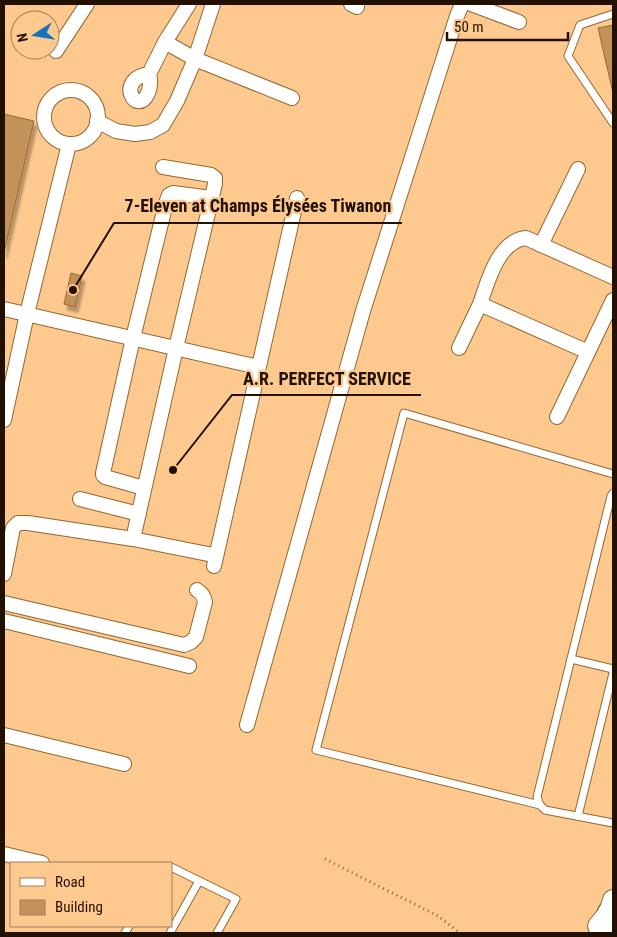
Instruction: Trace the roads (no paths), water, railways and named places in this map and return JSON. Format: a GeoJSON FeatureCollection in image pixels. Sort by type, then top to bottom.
{"type":"FeatureCollection","features":[{"type":"Feature","properties":{"kind":"main road"},"geometry":{"type":"LineString","coordinates":[[592,933],[608,915]]}},
{"type":"Feature","properties":{"kind":"street"},"geometry":{"type":"LineString","coordinates":[[60,45],[87,4]]}},
{"type":"Feature","properties":{"kind":"street"},"geometry":{"type":"LineString","coordinates":[[148,74],[165,42],[189,4]]}},
{"type":"Feature","properties":{"kind":"street"},"geometry":{"type":"LineString","coordinates":[[97,121],[116,131],[135,134],[150,132],[163,125],[177,101],[195,59],[213,4]]}},
{"type":"Feature","properties":{"kind":"street"},"geometry":{"type":"LineString","coordinates":[[247,725],[363,311],[462,4]]}},
{"type":"Feature","properties":{"kind":"street"},"geometry":{"type":"LineString","coordinates":[[471,4],[519,22]]}},
{"type":"Feature","properties":{"kind":"street"},"geometry":{"type":"LineString","coordinates":[[165,42],[195,59],[292,98]]}},
{"type":"Feature","properties":{"kind":"street"},"geometry":{"type":"LineString","coordinates":[[72,90],[82,92],[91,99],[96,108],[97,121],[92,133],[82,141],[69,144],[59,141],[50,134],[45,125],[44,115],[47,105],[53,96],[62,91],[72,90]]}},
{"type":"Feature","properties":{"kind":"street"},"geometry":{"type":"LineString","coordinates":[[4,420],[27,314],[69,144]]}},
{"type":"Feature","properties":{"kind":"street"},"geometry":{"type":"LineString","coordinates":[[133,539],[215,184],[215,178],[211,175],[163,167]]}},
{"type":"Feature","properties":{"kind":"street"},"geometry":{"type":"LineString","coordinates":[[540,245],[578,169]]}},
{"type":"Feature","properties":{"kind":"street"},"geometry":{"type":"LineString","coordinates":[[144,488],[103,475],[133,338],[169,195],[173,193],[211,198]]}},
{"type":"Feature","properties":{"kind":"street"},"geometry":{"type":"LineString","coordinates":[[4,574],[14,528],[18,524],[28,523],[133,539],[214,561],[297,198]]}},
{"type":"Feature","properties":{"kind":"street"},"geometry":{"type":"LineString","coordinates":[[459,348],[480,304],[499,257],[507,247],[519,238],[526,238],[613,277]]}},
{"type":"Feature","properties":{"kind":"street"},"geometry":{"type":"LineString","coordinates":[[557,417],[613,300]]}},
{"type":"Feature","properties":{"kind":"street"},"geometry":{"type":"LineString","coordinates":[[480,304],[588,352]]}},
{"type":"Feature","properties":{"kind":"street"},"geometry":{"type":"LineString","coordinates":[[4,309],[258,367]]}},
{"type":"Feature","properties":{"kind":"street"},"geometry":{"type":"LineString","coordinates":[[80,498],[139,514]]}},
{"type":"Feature","properties":{"kind":"street"},"geometry":{"type":"LineString","coordinates":[[4,603],[184,645],[196,637],[205,602],[202,594],[197,590]]}},
{"type":"Feature","properties":{"kind":"street"},"geometry":{"type":"LineString","coordinates":[[4,621],[189,666]]}},
{"type":"Feature","properties":{"kind":"street"},"geometry":{"type":"LineString","coordinates":[[4,735],[124,764]]}},
{"type":"Feature","properties":{"kind":"street"},"geometry":{"type":"LineString","coordinates":[[4,854],[38,862]]}},
{"type":"Feature","properties":{"kind":"lane"},"geometry":{"type":"LineString","coordinates":[[613,14],[580,25],[568,56],[613,123]]}},
{"type":"Feature","properties":{"kind":"lane"},"geometry":{"type":"LineString","coordinates":[[540,805],[316,750],[404,413],[613,474]]}},
{"type":"Feature","properties":{"kind":"lane"},"geometry":{"type":"LineString","coordinates":[[613,493],[611,496],[610,513],[571,659],[538,798],[544,810],[613,823]]}},
{"type":"Feature","properties":{"kind":"lane"},"geometry":{"type":"LineString","coordinates":[[571,659],[613,669]]}},
{"type":"Feature","properties":{"kind":"lane"},"geometry":{"type":"LineString","coordinates":[[578,816],[613,673]]}},
{"type":"Feature","properties":{"kind":"lane"},"geometry":{"type":"LineString","coordinates":[[172,868],[236,899],[217,933]]}},
{"type":"Feature","properties":{"kind":"lane"},"geometry":{"type":"LineString","coordinates":[[170,933],[199,881]]}},
{"type":"Feature","properties":{"kind":"place","name":"7-Eleven at Champs Élysées Tiwanon"},"geometry":{"type":"Point","coordinates":[73,290]}},
{"type":"Feature","properties":{"kind":"place","name":"A.R. PERFECT SERVICE"},"geometry":{"type":"Point","coordinates":[173,470]}}]}
